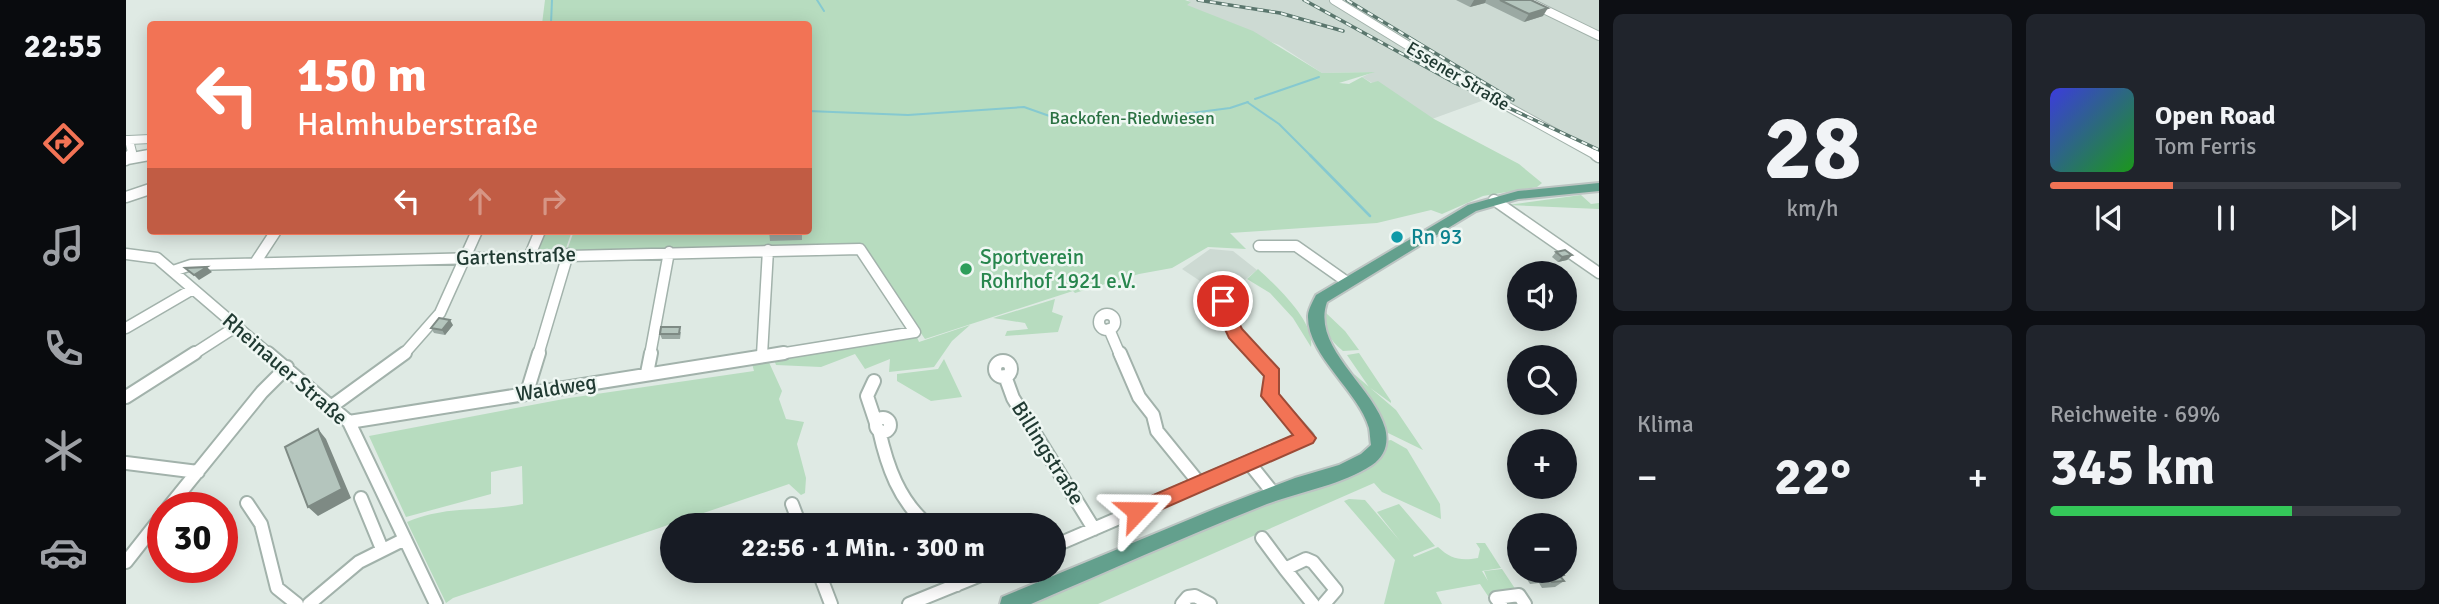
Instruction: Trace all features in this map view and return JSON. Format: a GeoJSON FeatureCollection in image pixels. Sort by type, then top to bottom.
{"type":"FeatureCollection","features":[{"type":"Feature","properties":{"kind":"main road"},"geometry":{"type":"LineString","coordinates":[[1009,604],[1274,494],[1361,463],[1375,455],[1379,444],[1373,419],[1331,354],[1314,319],[1321,299],[1457,215],[1494,200],[1599,187]]}},
{"type":"Feature","properties":{"kind":"street","name":"Essener Straße"},"geometry":{"type":"LineString","coordinates":[[1334,0],[1503,104],[1599,159]]}},
{"type":"Feature","properties":{"kind":"street"},"geometry":{"type":"LineString","coordinates":[[1525,0],[1599,36]]}},
{"type":"Feature","properties":{"kind":"street"},"geometry":{"type":"LineString","coordinates":[[127,160],[132,152],[128,140],[147,139]]}},
{"type":"Feature","properties":{"kind":"street"},"geometry":{"type":"LineString","coordinates":[[127,160],[147,156]]}},
{"type":"Feature","properties":{"kind":"street"},"geometry":{"type":"LineString","coordinates":[[126,197],[147,190]]}},
{"type":"Feature","properties":{"kind":"street"},"geometry":{"type":"LineString","coordinates":[[1494,200],[1599,272]]}},
{"type":"Feature","properties":{"kind":"street"},"geometry":{"type":"LineString","coordinates":[[255,263],[273,235]]}},
{"type":"Feature","properties":{"kind":"street"},"geometry":{"type":"LineString","coordinates":[[332,406],[407,350],[433,323],[449,296],[475,235]]}},
{"type":"Feature","properties":{"kind":"street"},"geometry":{"type":"LineString","coordinates":[[530,255],[538,235]]}},
{"type":"Feature","properties":{"kind":"street"},"geometry":{"type":"LineString","coordinates":[[1258,246],[1297,246],[1347,282]]}},
{"type":"Feature","properties":{"kind":"street","name":"Gartenstraße"},"geometry":{"type":"LineString","coordinates":[[173,271],[191,265],[860,249],[915,332]]}},
{"type":"Feature","properties":{"kind":"street"},"geometry":{"type":"LineString","coordinates":[[762,355],[768,250]]}},
{"type":"Feature","properties":{"kind":"street"},"geometry":{"type":"LineString","coordinates":[[647,373],[669,252]]}},
{"type":"Feature","properties":{"kind":"street","name":"Rheinauer Straße"},"geometry":{"type":"LineString","coordinates":[[126,254],[152,256],[173,271],[349,422],[436,604]]}},
{"type":"Feature","properties":{"kind":"street"},"geometry":{"type":"LineString","coordinates":[[527,392],[568,254]]}},
{"type":"Feature","properties":{"kind":"street"},"geometry":{"type":"LineString","coordinates":[[126,328],[192,289]]}},
{"type":"Feature","properties":{"kind":"street"},"geometry":{"type":"LineString","coordinates":[[1066,541],[1307,438],[1270,396],[1272,374],[1235,333],[1226,314]]}},
{"type":"Feature","properties":{"kind":"street"},"geometry":{"type":"LineString","coordinates":[[126,397],[237,326]]}},
{"type":"Feature","properties":{"kind":"street"},"geometry":{"type":"LineString","coordinates":[[1109,329],[1139,397],[1153,415],[1157,431],[1200,484]]}},
{"type":"Feature","properties":{"kind":"street","name":"Waldweg"},"geometry":{"type":"LineString","coordinates":[[349,422],[915,332]]}},
{"type":"Feature","properties":{"kind":"street"},"geometry":{"type":"LineString","coordinates":[[181,492],[262,392],[286,367]]}},
{"type":"Feature","properties":{"kind":"street","name":"Billingstraße"},"geometry":{"type":"LineString","coordinates":[[1005,376],[1013,398],[1094,529]]}},
{"type":"Feature","properties":{"kind":"street"},"geometry":{"type":"LineString","coordinates":[[874,381],[867,396],[885,458],[913,513]]}},
{"type":"Feature","properties":{"kind":"street"},"geometry":{"type":"LineString","coordinates":[[126,463],[198,472]]}},
{"type":"Feature","properties":{"kind":"street"},"geometry":{"type":"LineString","coordinates":[[1250,464],[1274,494]]}},
{"type":"Feature","properties":{"kind":"street"},"geometry":{"type":"LineString","coordinates":[[360,498],[382,549]]}},
{"type":"Feature","properties":{"kind":"street"},"geometry":{"type":"LineString","coordinates":[[247,503],[261,524],[269,565],[277,588],[297,604]]}},
{"type":"Feature","properties":{"kind":"street"},"geometry":{"type":"LineString","coordinates":[[792,504],[795,513]]}},
{"type":"Feature","properties":{"kind":"street"},"geometry":{"type":"LineString","coordinates":[[126,562],[147,535]]}},
{"type":"Feature","properties":{"kind":"street"},"geometry":{"type":"LineString","coordinates":[[1262,538],[1313,604]]}},
{"type":"Feature","properties":{"kind":"street"},"geometry":{"type":"LineString","coordinates":[[309,604],[359,562],[405,539]]}},
{"type":"Feature","properties":{"kind":"street"},"geometry":{"type":"LineString","coordinates":[[1285,569],[1306,559],[1313,562],[1336,590],[1324,604]]}},
{"type":"Feature","properties":{"kind":"street"},"geometry":{"type":"LineString","coordinates":[[823,583],[831,604]]}},
{"type":"Feature","properties":{"kind":"street"},"geometry":{"type":"LineString","coordinates":[[909,604],[962,583]]}},
{"type":"Feature","properties":{"kind":"street"},"geometry":{"type":"LineString","coordinates":[[1044,583],[1047,588]]}},
{"type":"Feature","properties":{"kind":"street"},"geometry":{"type":"LineString","coordinates":[[1500,604],[1496,598],[1519,595],[1525,604]]}},
{"type":"Feature","properties":{"kind":"street"},"geometry":{"type":"LineString","coordinates":[[1182,604],[1188,597],[1195,596],[1210,604]]}},
{"type":"Feature","properties":{"kind":"shaded area"},"geometry":{"type":"Polygon","coordinates":[[[1188,0],[1599,0],[1599,153],[1498,95],[1432,119],[1362,77],[1373,72],[1322,73],[1279,45],[1213,20],[1184,5],[1190,2],[1188,0]]]}},
{"type":"Feature","properties":{"kind":"shaded area"},"geometry":{"type":"Polygon","coordinates":[[[1210,249],[1233,251],[1257,270],[1224,297],[1182,269],[1210,249]]]}},
{"type":"Feature","properties":{"kind":"green space","name":"Backofen-Riedwiesen"},"geometry":{"type":"Polygon","coordinates":[[[545,0],[1185,0],[1191,2],[1187,5],[1253,31],[1322,73],[1375,72],[1339,83],[1349,84],[1362,77],[1371,83],[1378,81],[1434,119],[1519,164],[1542,183],[1537,187],[1483,196],[1442,214],[1431,210],[1377,223],[1230,233],[1246,249],[1208,247],[1172,268],[1139,274],[1075,293],[1073,291],[925,339],[866,254],[802,247],[567,250],[573,235],[812,235],[812,21],[542,21],[545,0]]]}},
{"type":"Feature","properties":{"kind":"green space"},"geometry":{"type":"Polygon","coordinates":[[[1581,195],[1591,204],[1599,203],[1599,209],[1508,205],[1581,195]]]}},
{"type":"Feature","properties":{"kind":"green space"},"geometry":{"type":"Polygon","coordinates":[[[545,235],[571,235],[566,248],[539,250],[545,235]]]}},
{"type":"Feature","properties":{"kind":"green space"},"geometry":{"type":"Polygon","coordinates":[[[1258,269],[1301,315],[1311,337],[1311,347],[1293,318],[1270,293],[1247,279],[1258,269]]]}},
{"type":"Feature","properties":{"kind":"green space"},"geometry":{"type":"Polygon","coordinates":[[[1055,299],[1052,312],[1063,316],[1058,332],[1005,336],[1007,331],[1028,329],[1025,323],[993,318],[1055,299]]]}},
{"type":"Feature","properties":{"kind":"green space"},"geometry":{"type":"Polygon","coordinates":[[[1324,311],[1345,331],[1359,350],[1343,351],[1334,343],[1326,329],[1324,311]]]}},
{"type":"Feature","properties":{"kind":"green space"},"geometry":{"type":"Polygon","coordinates":[[[970,325],[952,341],[934,367],[889,372],[890,359],[865,369],[855,354],[821,367],[776,365],[773,357],[916,335],[919,342],[970,325]]]}},
{"type":"Feature","properties":{"kind":"green space"},"geometry":{"type":"Polygon","coordinates":[[[1359,353],[1391,403],[1369,387],[1347,355],[1359,353]]]}},
{"type":"Feature","properties":{"kind":"green space"},"geometry":{"type":"Polygon","coordinates":[[[767,358],[782,391],[779,399],[786,419],[804,422],[797,444],[806,478],[805,493],[801,495],[789,484],[704,513],[660,513],[660,528],[453,598],[446,603],[407,522],[438,513],[523,504],[522,466],[491,472],[491,494],[406,517],[369,436],[569,398],[754,371],[751,360],[767,358]]]}},
{"type":"Feature","properties":{"kind":"green space"},"geometry":{"type":"Polygon","coordinates":[[[944,359],[962,397],[931,401],[897,381],[897,374],[938,369],[944,359]]]}},
{"type":"Feature","properties":{"kind":"green space"},"geometry":{"type":"Polygon","coordinates":[[[1354,374],[1396,410],[1423,450],[1386,432],[1354,374]]]}},
{"type":"Feature","properties":{"kind":"green space"},"geometry":{"type":"Polygon","coordinates":[[[1391,440],[1407,449],[1440,504],[1441,519],[1382,492],[1374,483],[1098,604],[1024,604],[1275,499],[1370,465],[1378,460],[1385,441],[1391,440]]]}},
{"type":"Feature","properties":{"kind":"green space"},"geometry":{"type":"Polygon","coordinates":[[[1365,500],[1400,541],[1377,512],[1399,504],[1435,546],[1413,555],[1414,557],[1438,547],[1456,558],[1478,558],[1480,549],[1476,543],[1485,543],[1501,568],[1482,571],[1488,581],[1484,571],[1502,569],[1507,576],[1507,583],[1511,583],[1516,590],[1488,596],[1480,584],[1436,592],[1442,604],[1384,604],[1395,560],[1344,501],[1365,500]]]}},
{"type":"Feature","properties":{"kind":"building"},"geometry":{"type":"Polygon","coordinates":[[[1500,0],[1531,0],[1548,8],[1529,14],[1500,0]]]}},
{"type":"Feature","properties":{"kind":"building"},"geometry":{"type":"Polygon","coordinates":[[[1565,250],[1572,255],[1562,257],[1556,252],[1565,250]]]}},
{"type":"Feature","properties":{"kind":"building"},"geometry":{"type":"Polygon","coordinates":[[[207,267],[194,275],[185,268],[207,267]]]}},
{"type":"Feature","properties":{"kind":"building"},"geometry":{"type":"Polygon","coordinates":[[[439,318],[450,320],[442,330],[431,328],[439,318]]]}},
{"type":"Feature","properties":{"kind":"building"},"geometry":{"type":"Polygon","coordinates":[[[661,327],[680,327],[679,334],[660,334],[661,327]]]}},
{"type":"Feature","properties":{"kind":"building"},"geometry":{"type":"Polygon","coordinates":[[[318,429],[342,489],[308,507],[285,447],[318,429]]]}},
{"type":"Feature","properties":{"kind":"waterway"},"geometry":{"type":"LineString","coordinates":[[551,21],[552,0]]}},
{"type":"Feature","properties":{"kind":"waterway"},"geometry":{"type":"LineString","coordinates":[[817,0],[824,11]]}},
{"type":"Feature","properties":{"kind":"waterway"},"geometry":{"type":"LineString","coordinates":[[1255,99],[1319,77]]}},
{"type":"Feature","properties":{"kind":"waterway"},"geometry":{"type":"LineString","coordinates":[[812,111],[908,115],[1024,107],[1058,119],[1095,121],[1145,119],[1230,108],[1247,102]]}},
{"type":"Feature","properties":{"kind":"waterway"},"geometry":{"type":"LineString","coordinates":[[1247,102],[1279,124],[1310,155]]}},
{"type":"Feature","properties":{"kind":"waterway"},"geometry":{"type":"LineString","coordinates":[[1310,155],[1370,216]]}},
{"type":"Feature","properties":{"kind":"railway"},"geometry":{"type":"LineString","coordinates":[[1198,0],[1280,13],[1343,31]]}},
{"type":"Feature","properties":{"kind":"railway"},"geometry":{"type":"LineString","coordinates":[[1304,0],[1455,83],[1599,150]]}},
{"type":"Feature","properties":{"kind":"railway"},"geometry":{"type":"LineString","coordinates":[[1347,0],[1513,100]]}},
{"type":"Feature","properties":{"kind":"place","name":"Rn 93"},"geometry":{"type":"Point","coordinates":[1397,237]}},
{"type":"Feature","properties":{"kind":"place","name":"Sportverein Rohrhof 1921 e.V."},"geometry":{"type":"Point","coordinates":[966,269]}},
{"type":"Feature","properties":{"kind":"route"},"geometry":{"type":"LineString","coordinates":[[1137,511],[1307,438],[1270,396],[1272,374],[1235,333],[1226,314],[1231,308],[1223,301]]}}]}
